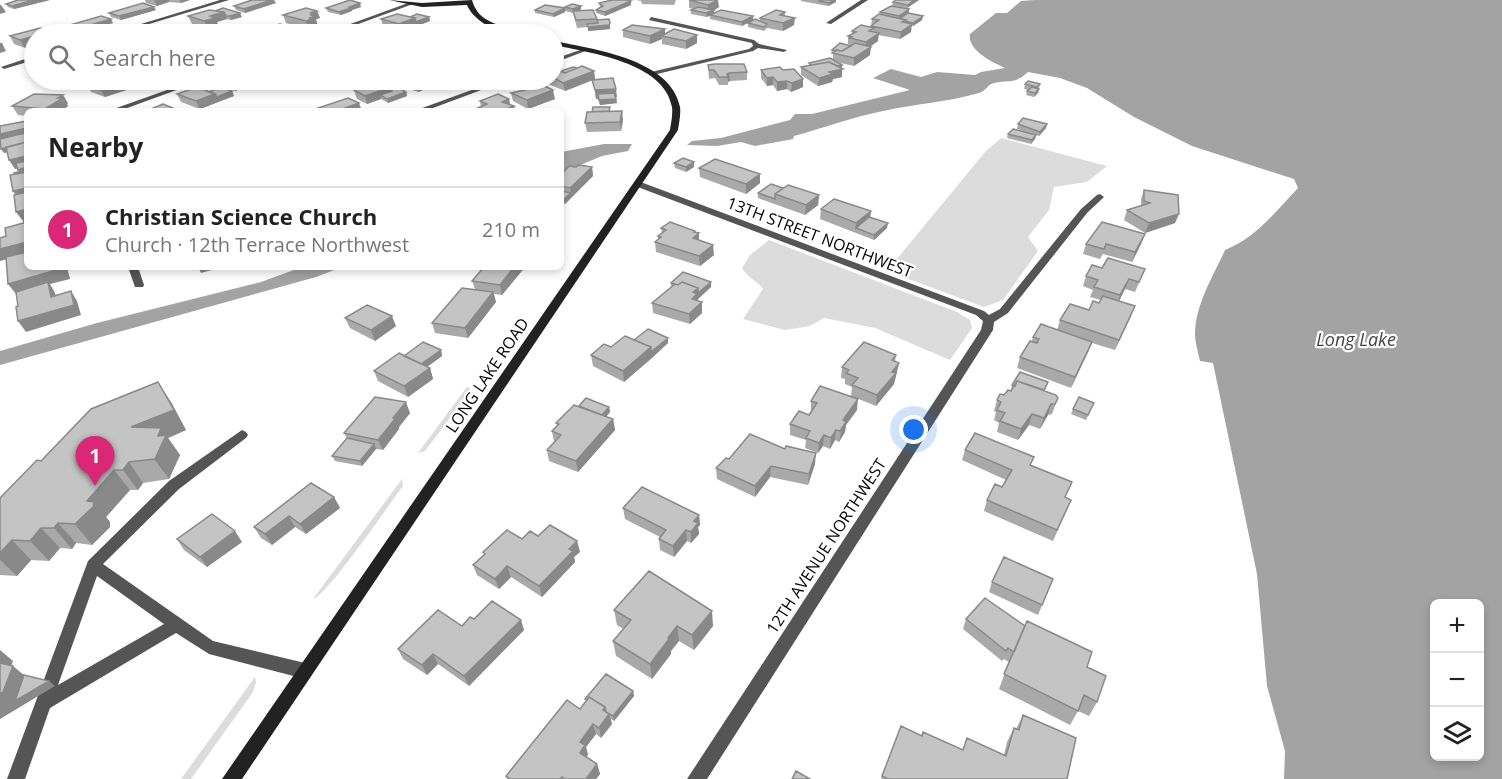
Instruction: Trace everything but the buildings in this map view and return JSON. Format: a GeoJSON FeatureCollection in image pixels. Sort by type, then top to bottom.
{"type":"FeatureCollection","features":[{"type":"Feature","properties":{"kind":"street"},"geometry":{"type":"LineString","coordinates":[[145,24],[226,0]]}},
{"type":"Feature","properties":{"kind":"street"},"geometry":{"type":"LineString","coordinates":[[392,0],[410,4],[469,1],[475,14],[482,20],[493,24]]}},
{"type":"Feature","properties":{"kind":"street"},"geometry":{"type":"LineString","coordinates":[[829,23],[865,0]]}},
{"type":"Feature","properties":{"kind":"street"},"geometry":{"type":"LineString","coordinates":[[354,24],[410,4]]}},
{"type":"Feature","properties":{"kind":"street"},"geometry":{"type":"LineString","coordinates":[[651,19],[754,42],[757,46],[784,50]]}},
{"type":"Feature","properties":{"kind":"street","name":"LONG LAKE ROAD"},"geometry":{"type":"LineString","coordinates":[[231,779],[674,130],[678,109],[675,98],[670,88],[653,73],[624,61],[564,45]]}},
{"type":"Feature","properties":{"kind":"street"},"geometry":{"type":"LineString","coordinates":[[653,73],[751,50],[757,46]]}},
{"type":"Feature","properties":{"kind":"street"},"geometry":{"type":"LineString","coordinates":[[564,58],[585,50]]}},
{"type":"Feature","properties":{"kind":"street"},"geometry":{"type":"LineString","coordinates":[[4,67],[24,61]]}},
{"type":"Feature","properties":{"kind":"street"},"geometry":{"type":"LineString","coordinates":[[121,108],[172,90]]}},
{"type":"Feature","properties":{"kind":"street"},"geometry":{"type":"LineString","coordinates":[[426,108],[476,90]]}},
{"type":"Feature","properties":{"kind":"street","name":"13TH STREET NORTHWEST"},"geometry":{"type":"LineString","coordinates":[[638,184],[980,313],[989,320]]}},
{"type":"Feature","properties":{"kind":"street","name":"12TH AVENUE NORTHWEST"},"geometry":{"type":"LineString","coordinates":[[696,779],[987,330],[989,320],[1004,311],[1084,211],[1100,196]]}},
{"type":"Feature","properties":{"kind":"street"},"geometry":{"type":"LineString","coordinates":[[134,270],[139,285]]}},
{"type":"Feature","properties":{"kind":"street"},"geometry":{"type":"LineString","coordinates":[[16,779],[93,565],[174,485],[242,435]]}},
{"type":"Feature","properties":{"kind":"street"},"geometry":{"type":"LineString","coordinates":[[93,565],[209,647],[305,671]]}},
{"type":"Feature","properties":{"kind":"street"},"geometry":{"type":"LineString","coordinates":[[43,703],[177,624]]}},
{"type":"Feature","properties":{"kind":"shaded area"},"geometry":{"type":"Polygon","coordinates":[[[1001,138],[1107,166],[1087,182],[1054,187],[1049,210],[1028,237],[1038,251],[1003,300],[984,307],[887,271],[985,152],[1001,138]]]}},
{"type":"Feature","properties":{"kind":"shaded area"},"geometry":{"type":"Polygon","coordinates":[[[769,240],[957,312],[970,320],[972,328],[950,360],[875,328],[824,318],[810,326],[785,330],[743,319],[763,289],[742,268],[750,255],[769,240]]]}},
{"type":"Feature","properties":{"kind":"shaded area"},"geometry":{"type":"Polygon","coordinates":[[[467,387],[470,388],[468,394],[425,451],[418,453],[467,387]]]}},
{"type":"Feature","properties":{"kind":"shaded area"},"geometry":{"type":"Polygon","coordinates":[[[402,479],[403,486],[358,548],[331,582],[313,599],[402,479]]]}},
{"type":"Feature","properties":{"kind":"shaded area"},"geometry":{"type":"Polygon","coordinates":[[[255,677],[253,692],[191,779],[181,779],[255,677]]]}},
{"type":"Feature","properties":{"kind":"water","name":"Long Lake"},"geometry":{"type":"Polygon","coordinates":[[[1035,0],[1502,0],[1502,779],[1284,779],[1285,751],[1267,686],[1257,574],[1213,363],[1200,361],[1195,333],[1198,311],[1225,250],[1247,238],[1273,215],[1298,188],[1294,179],[1192,146],[1134,117],[1087,88],[1060,78],[1028,72],[1015,80],[992,84],[979,93],[872,113],[794,136],[793,139],[755,146],[741,142],[717,146],[687,145],[692,141],[721,138],[790,120],[795,114],[812,114],[910,90],[873,78],[891,69],[921,77],[937,72],[975,75],[1005,68],[988,60],[977,51],[970,40],[970,34],[996,13],[1007,13],[1021,1],[1035,0]]]}},
{"type":"Feature","properties":{"kind":"water"},"geometry":{"type":"Polygon","coordinates":[[[604,144],[632,144],[628,151],[602,156],[564,172],[564,151],[604,144]]]}},
{"type":"Feature","properties":{"kind":"water"},"geometry":{"type":"Polygon","coordinates":[[[294,270],[334,270],[0,365],[0,351],[97,323],[261,282],[294,270]]]}},
{"type":"Feature","properties":{"kind":"place","name":"Christian Science Church"},"geometry":{"type":"Point","coordinates":[95,486]}}]}
